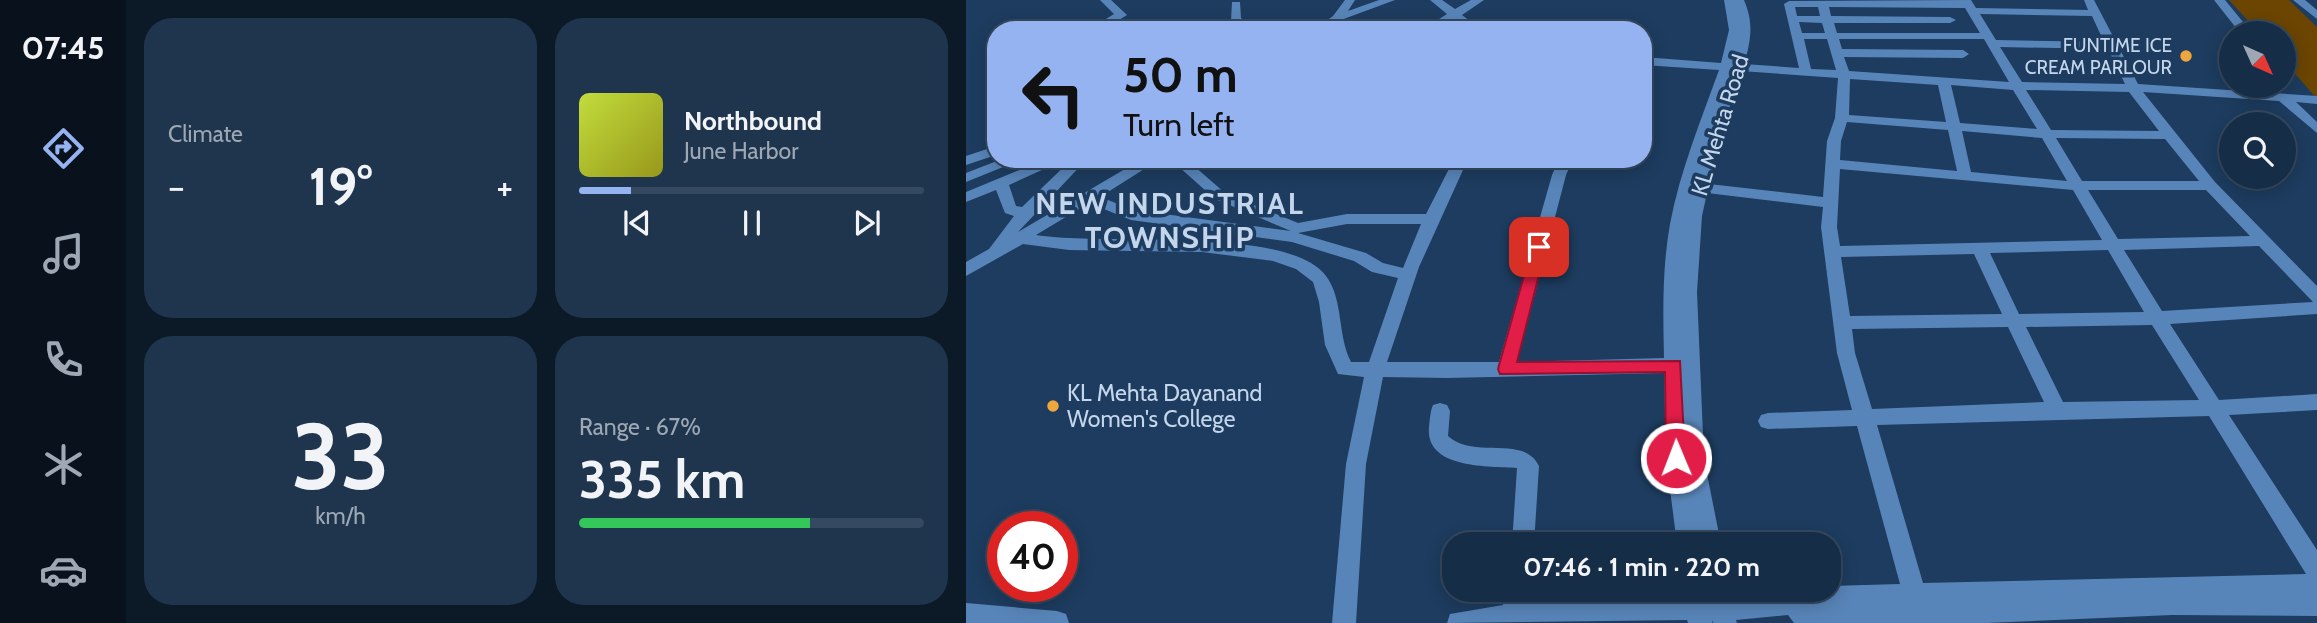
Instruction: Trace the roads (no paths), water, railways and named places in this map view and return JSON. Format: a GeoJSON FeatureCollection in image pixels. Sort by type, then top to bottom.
{"type":"FeatureCollection","features":[{"type":"Feature","properties":{"kind":"street"},"geometry":{"type":"LineString","coordinates":[[1105,0],[1121,15],[1110,21]]}},
{"type":"Feature","properties":{"kind":"street"},"geometry":{"type":"LineString","coordinates":[[1334,20],[1350,0]]}},
{"type":"Feature","properties":{"kind":"street"},"geometry":{"type":"LineString","coordinates":[[1334,20],[1390,0]]}},
{"type":"Feature","properties":{"kind":"street"},"geometry":{"type":"LineString","coordinates":[[1435,0],[1465,21]]}},
{"type":"Feature","properties":{"kind":"street"},"geometry":{"type":"LineString","coordinates":[[1445,21],[1479,0]]}},
{"type":"Feature","properties":{"kind":"street","name":"KL Mehta Road"},"geometry":{"type":"LineString","coordinates":[[1686,532],[1676,458],[1694,187],[1709,150],[1732,65],[1735,30],[1729,0]]}},
{"type":"Feature","properties":{"kind":"street","name":"KL Mehta Road"},"geometry":{"type":"LineString","coordinates":[[1732,65],[1746,39],[1745,14],[1739,0]]}},
{"type":"Feature","properties":{"kind":"street"},"geometry":{"type":"LineString","coordinates":[[2089,0],[2133,88],[2169,135],[2210,185],[2317,297]]}},
{"type":"Feature","properties":{"kind":"street"},"geometry":{"type":"LineString","coordinates":[[2205,0],[2222,21]]}},
{"type":"Feature","properties":{"kind":"street"},"geometry":{"type":"LineString","coordinates":[[2219,0],[2236,21]]}},
{"type":"Feature","properties":{"kind":"street"},"geometry":{"type":"LineString","coordinates":[[2298,0],[2317,16]]}},
{"type":"Feature","properties":{"kind":"street"},"geometry":{"type":"LineString","coordinates":[[1822,3],[1844,76],[1842,118],[1835,141],[1829,227],[1846,353],[1918,605]]}},
{"type":"Feature","properties":{"kind":"street"},"geometry":{"type":"LineString","coordinates":[[1236,4],[1235,19],[1238,21]]}},
{"type":"Feature","properties":{"kind":"street"},"geometry":{"type":"LineString","coordinates":[[1806,72],[1789,4],[2023,6],[2096,13]]}},
{"type":"Feature","properties":{"kind":"street"},"geometry":{"type":"LineString","coordinates":[[1859,4],[1890,78]]}},
{"type":"Feature","properties":{"kind":"street"},"geometry":{"type":"LineString","coordinates":[[1902,4],[1922,53]]}},
{"type":"Feature","properties":{"kind":"street"},"geometry":{"type":"LineString","coordinates":[[1942,5],[1958,36]]}},
{"type":"Feature","properties":{"kind":"street"},"geometry":{"type":"LineString","coordinates":[[1969,5],[2157,318],[2317,570]]}},
{"type":"Feature","properties":{"kind":"street"},"geometry":{"type":"LineString","coordinates":[[1793,19],[1950,20]]}},
{"type":"Feature","properties":{"kind":"street"},"geometry":{"type":"LineString","coordinates":[[1798,36],[1958,36],[2112,46]]}},
{"type":"Feature","properties":{"kind":"street"},"geometry":{"type":"LineString","coordinates":[[1837,53],[1963,54]]}},
{"type":"Feature","properties":{"kind":"street"},"geometry":{"type":"LineString","coordinates":[[1652,61],[2017,86],[2219,90]]}},
{"type":"Feature","properties":{"kind":"street"},"geometry":{"type":"LineString","coordinates":[[1944,81],[1965,176]]}},
{"type":"Feature","properties":{"kind":"street"},"geometry":{"type":"LineString","coordinates":[[2296,95],[2317,116]]}},
{"type":"Feature","properties":{"kind":"street"},"geometry":{"type":"LineString","coordinates":[[2296,97],[2317,100]]}},
{"type":"Feature","properties":{"kind":"street"},"geometry":{"type":"LineString","coordinates":[[2284,98],[2317,129]]}},
{"type":"Feature","properties":{"kind":"street"},"geometry":{"type":"LineString","coordinates":[[1842,118],[2046,134],[2169,135]]}},
{"type":"Feature","properties":{"kind":"street"},"geometry":{"type":"LineString","coordinates":[[966,161],[987,153]]}},
{"type":"Feature","properties":{"kind":"street"},"geometry":{"type":"LineString","coordinates":[[1833,164],[2077,186],[2210,185]]}},
{"type":"Feature","properties":{"kind":"street"},"geometry":{"type":"LineString","coordinates":[[966,178],[992,168]]}},
{"type":"Feature","properties":{"kind":"street"},"geometry":{"type":"LineString","coordinates":[[966,196],[1037,168]]}},
{"type":"Feature","properties":{"kind":"street"},"geometry":{"type":"LineString","coordinates":[[993,254],[1025,213],[1071,168]]}},
{"type":"Feature","properties":{"kind":"street"},"geometry":{"type":"LineString","coordinates":[[966,270],[1138,168]]}},
{"type":"Feature","properties":{"kind":"street"},"geometry":{"type":"LineString","coordinates":[[1188,168],[1220,195],[1297,228],[1347,219],[1432,219]]}},
{"type":"Feature","properties":{"kind":"street"},"geometry":{"type":"LineString","coordinates":[[1344,623],[1356,463],[1377,372],[1410,275],[1432,219],[1457,168]]}},
{"type":"Feature","properties":{"kind":"street"},"geometry":{"type":"LineString","coordinates":[[1506,369],[1562,168]]}},
{"type":"Feature","properties":{"kind":"street"},"geometry":{"type":"LineString","coordinates":[[1001,183],[1010,210],[1025,213]]}},
{"type":"Feature","properties":{"kind":"street"},"geometry":{"type":"LineString","coordinates":[[1694,187],[1830,203]]}},
{"type":"Feature","properties":{"kind":"street"},"geometry":{"type":"LineString","coordinates":[[1090,198],[1131,215],[1293,237],[1360,257],[1378,268],[1410,275]]}},
{"type":"Feature","properties":{"kind":"street"},"geometry":{"type":"LineString","coordinates":[[1021,238],[1067,245],[1181,245],[1279,255],[1301,262],[1319,278],[1329,307],[1333,344],[1345,369],[1377,372],[1682,365]]}},
{"type":"Feature","properties":{"kind":"street"},"geometry":{"type":"LineString","coordinates":[[1832,252],[2262,241]]}},
{"type":"Feature","properties":{"kind":"street"},"geometry":{"type":"LineString","coordinates":[[1979,248],[2057,410]]}},
{"type":"Feature","properties":{"kind":"street"},"geometry":{"type":"LineString","coordinates":[[1842,323],[2157,318],[2317,308]]}},
{"type":"Feature","properties":{"kind":"street","name":"KL Mehta Road"},"geometry":{"type":"LineString","coordinates":[[1682,365],[1694,459],[1708,532]]}},
{"type":"Feature","properties":{"kind":"street"},"geometry":{"type":"LineString","coordinates":[[1768,421],[2057,410],[2213,408],[2317,402]]}},
{"type":"Feature","properties":{"kind":"street"},"geometry":{"type":"LineString","coordinates":[[1440,411],[1437,439],[1446,450],[1465,455],[1522,459],[1529,466],[1524,532]]}},
{"type":"Feature","properties":{"kind":"street"},"geometry":{"type":"LineString","coordinates":[[1459,623],[1514,615],[1793,603],[1804,615],[1918,605],[2317,585]]}},
{"type":"Feature","properties":{"kind":"street"},"geometry":{"type":"LineString","coordinates":[[1514,615],[1516,602]]}},
{"type":"Feature","properties":{"kind":"street"},"geometry":{"type":"LineString","coordinates":[[1918,605],[2030,608],[2159,604],[2317,604]]}},
{"type":"Feature","properties":{"kind":"street"},"geometry":{"type":"LineString","coordinates":[[966,615],[1057,623]]}},
{"type":"Feature","properties":{"kind":"place","name":"FUNTIME ICE CREAM PARLOUR"},"geometry":{"type":"Point","coordinates":[2186,56]}},
{"type":"Feature","properties":{"kind":"place","name":"KL Mehta Dayanand Women's College"},"geometry":{"type":"Point","coordinates":[1053,406]}},
{"type":"Feature","properties":{"kind":"district","name":"NEW INDUSTRIAL TOWNSHIP"},"geometry":{"type":"Point","coordinates":[1170,221]}}]}
